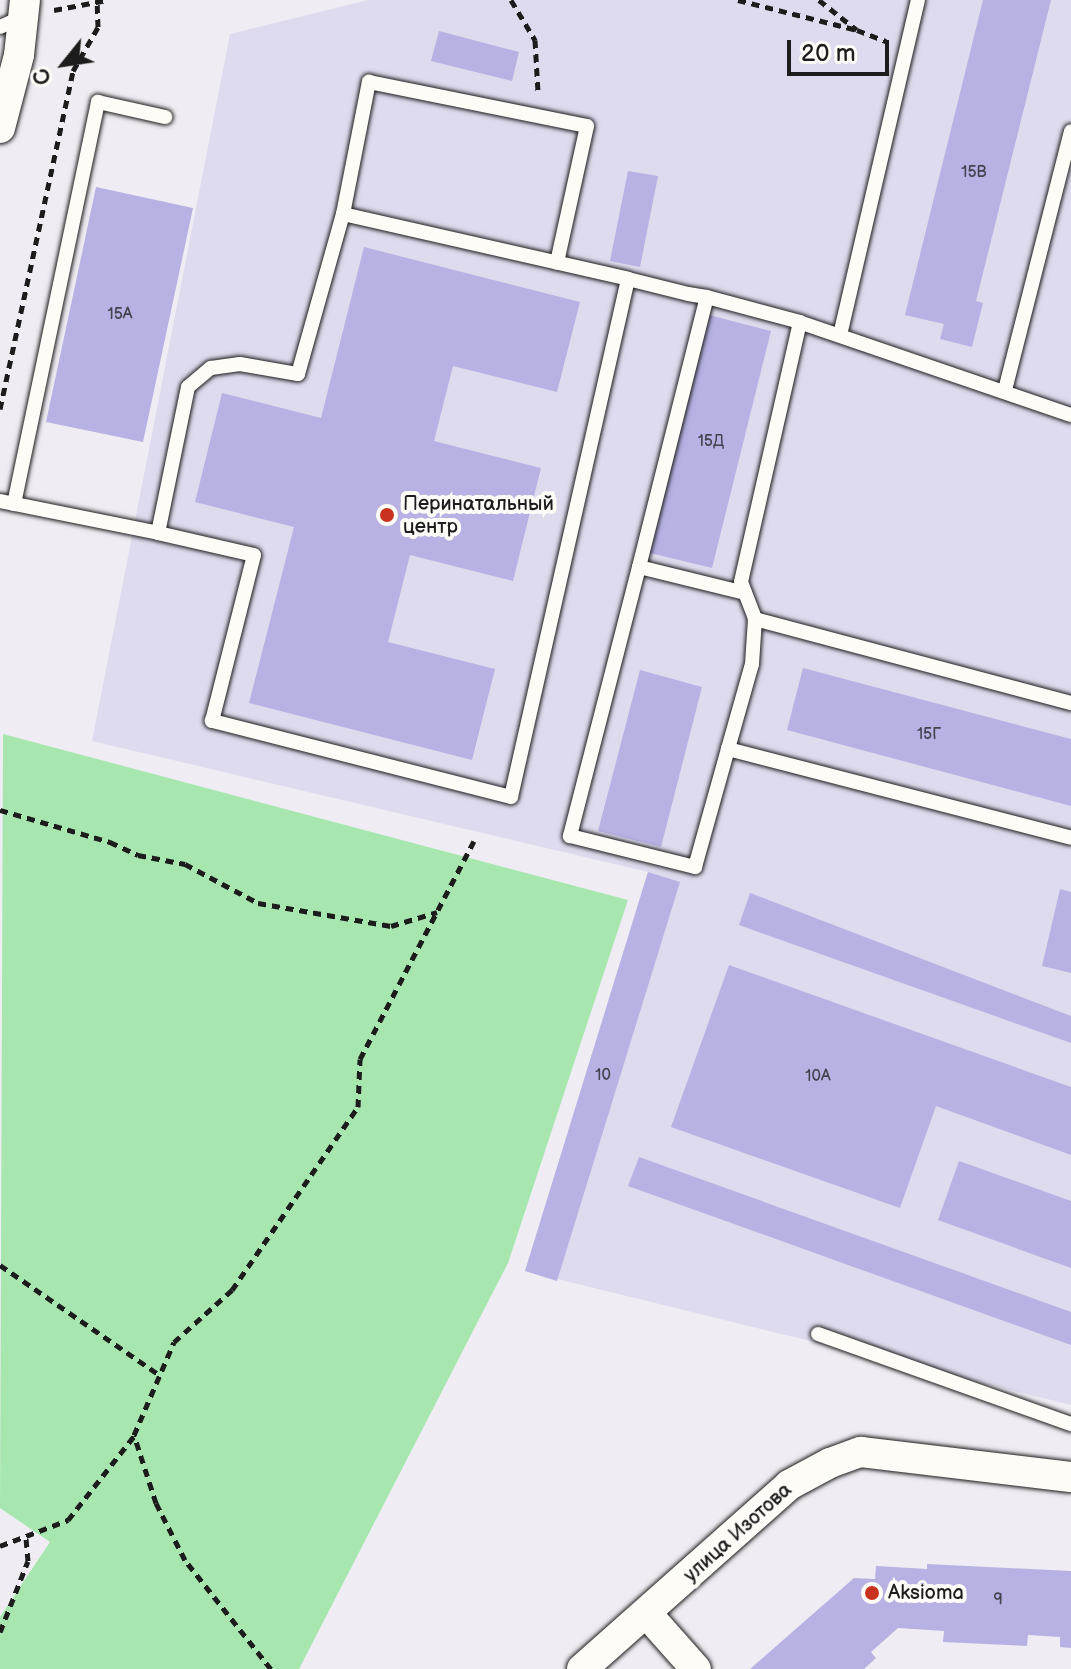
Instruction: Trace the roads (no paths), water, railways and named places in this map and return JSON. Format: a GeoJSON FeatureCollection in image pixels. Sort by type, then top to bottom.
{"type":"FeatureCollection","features":[{"type":"Feature","properties":{"kind":"street"},"geometry":{"type":"LineString","coordinates":[[0,128],[17,14]]}},
{"type":"Feature","properties":{"kind":"street","name":"улица Изотова"},"geometry":{"type":"LineString","coordinates":[[582,1669],[648,1615],[789,1485],[861,1452],[1071,1477]]}},
{"type":"Feature","properties":{"kind":"street"},"geometry":{"type":"LineString","coordinates":[[648,1615],[696,1669]]}},
{"type":"Feature","properties":{"kind":"lane"},"geometry":{"type":"LineString","coordinates":[[840,335],[918,0]]}},
{"type":"Feature","properties":{"kind":"lane"},"geometry":{"type":"LineString","coordinates":[[158,533],[188,387],[211,368],[240,364],[298,374],[343,214],[369,82],[587,126],[557,263]]}},
{"type":"Feature","properties":{"kind":"lane"},"geometry":{"type":"LineString","coordinates":[[165,117],[98,102],[7,502],[254,555],[212,721],[511,797],[628,279]]}},
{"type":"Feature","properties":{"kind":"lane"},"geometry":{"type":"LineString","coordinates":[[1005,390],[1071,131]]}},
{"type":"Feature","properties":{"kind":"lane"},"geometry":{"type":"LineString","coordinates":[[343,214],[707,297],[800,322],[1071,415]]}},
{"type":"Feature","properties":{"kind":"lane"},"geometry":{"type":"LineString","coordinates":[[707,297],[570,836],[695,867],[752,664],[755,619],[741,582],[800,322]]}},
{"type":"Feature","properties":{"kind":"lane"},"geometry":{"type":"LineString","coordinates":[[639,567],[745,593]]}},
{"type":"Feature","properties":{"kind":"lane"},"geometry":{"type":"LineString","coordinates":[[755,619],[1071,703]]}},
{"type":"Feature","properties":{"kind":"lane"},"geometry":{"type":"LineString","coordinates":[[728,749],[1071,838]]}},
{"type":"Feature","properties":{"kind":"lane"},"geometry":{"type":"LineString","coordinates":[[818,1334],[1071,1424]]}},
{"type":"Feature","properties":{"kind":"place","name":"Перинатальный центр"},"geometry":{"type":"Point","coordinates":[387,515]}},
{"type":"Feature","properties":{"kind":"place","name":"Aksioma"},"geometry":{"type":"Point","coordinates":[872,1593]}}]}
